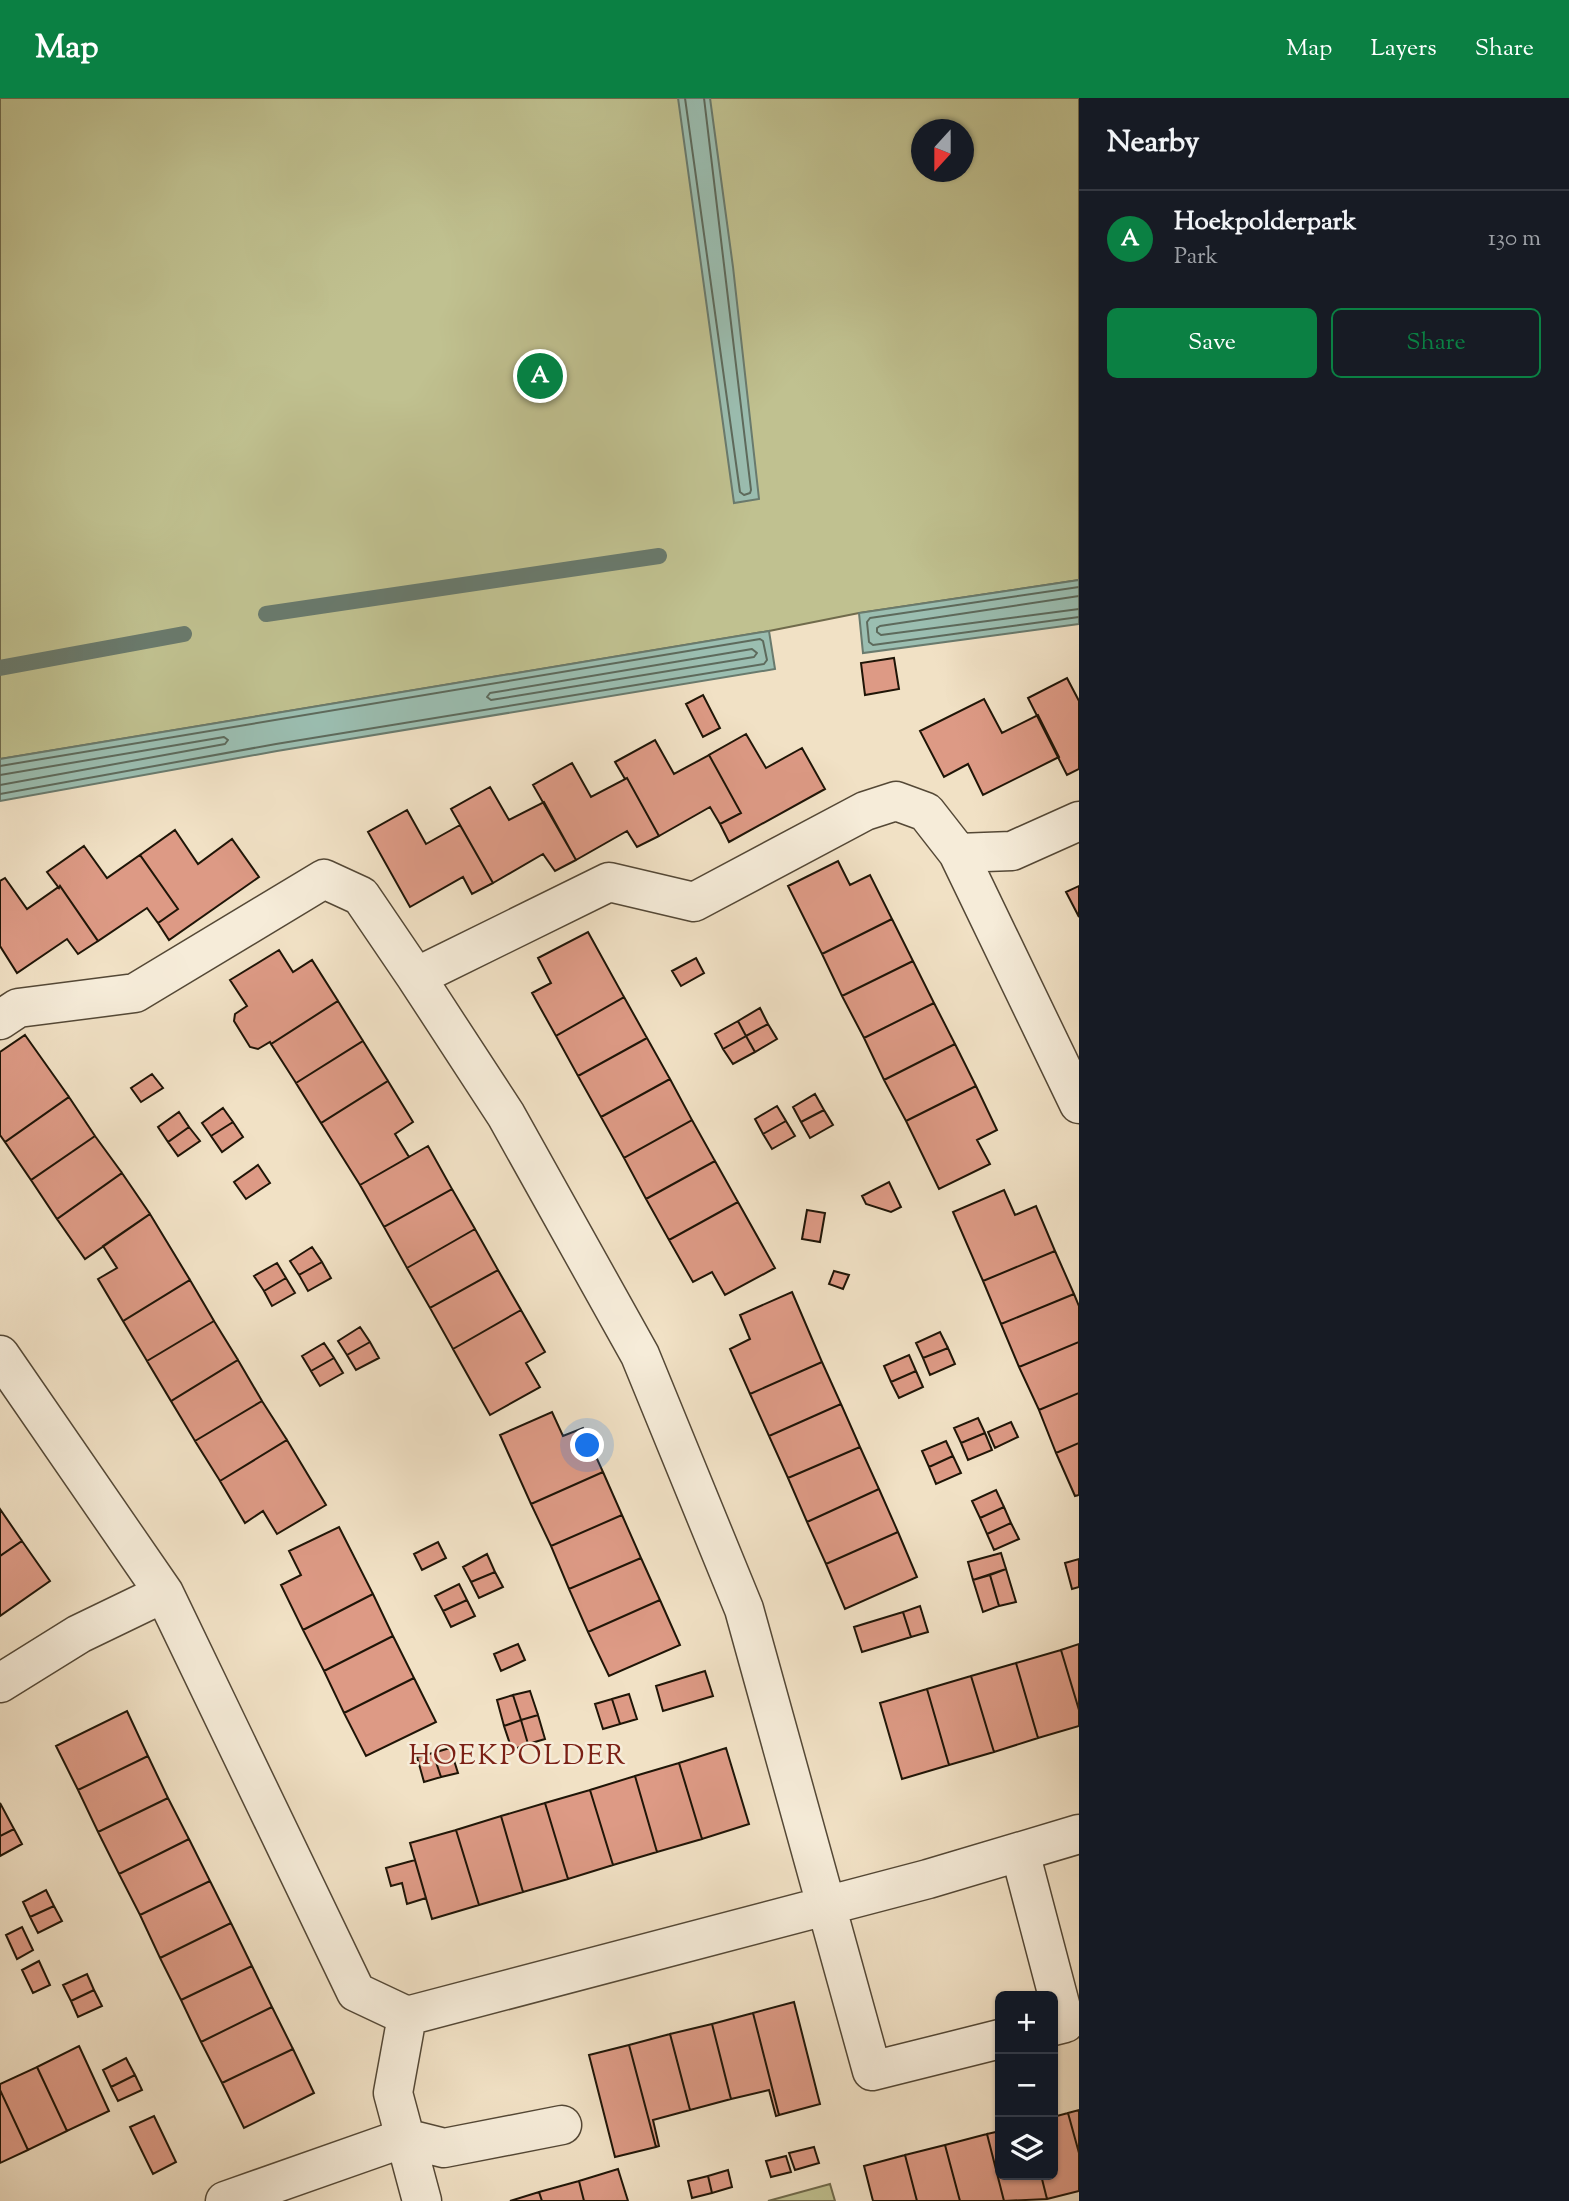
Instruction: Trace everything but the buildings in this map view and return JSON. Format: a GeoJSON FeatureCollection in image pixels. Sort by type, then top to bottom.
{"type":"FeatureCollection","features":[{"type":"Feature","properties":{"kind":"street"},"geometry":{"type":"LineString","coordinates":[[416,977],[609,882],[694,902],[865,811],[896,801],[926,812],[958,853],[1079,1104]]}},
{"type":"Feature","properties":{"kind":"street"},"geometry":{"type":"LineString","coordinates":[[958,853],[1012,851],[1079,821]]}},
{"type":"Feature","properties":{"kind":"street"},"geometry":{"type":"LineString","coordinates":[[0,1020],[18,1008],[135,993],[324,879],[361,896],[506,1115],[640,1355],[744,1609],[872,2071],[995,2040]]}},
{"type":"Feature","properties":{"kind":"street"},"geometry":{"type":"LineString","coordinates":[[0,1355],[164,1593],[356,1992],[407,2016],[928,1880],[1079,1835]]}},
{"type":"Feature","properties":{"kind":"street"},"geometry":{"type":"LineString","coordinates":[[0,1683],[79,1634],[164,1593]]}},
{"type":"Feature","properties":{"kind":"street"},"geometry":{"type":"LineString","coordinates":[[1020,1852],[1057,1991]]}},
{"type":"Feature","properties":{"kind":"street"},"geometry":{"type":"LineString","coordinates":[[1058,1996],[1065,2023],[1058,2025]]}},
{"type":"Feature","properties":{"kind":"street"},"geometry":{"type":"LineString","coordinates":[[407,2016],[393,2093],[422,2201]]}},
{"type":"Feature","properties":{"kind":"street"},"geometry":{"type":"LineString","coordinates":[[225,2201],[404,2138],[444,2148],[562,2125]]}},
{"type":"Feature","properties":{"kind":"green space"},"geometry":{"type":"Polygon","coordinates":[[[0,98],[1079,98],[1079,580],[859,613],[769,631],[0,759],[0,98]]]}},
{"type":"Feature","properties":{"kind":"green space"},"geometry":{"type":"Polygon","coordinates":[[[830,2184],[835,2201],[768,2201],[830,2184]]]}},
{"type":"Feature","properties":{"kind":"water"},"geometry":{"type":"Polygon","coordinates":[[[678,98],[710,98],[733,267],[759,499],[734,503],[678,98]]]}},
{"type":"Feature","properties":{"kind":"water"},"geometry":{"type":"Polygon","coordinates":[[[1079,580],[1079,624],[863,653],[859,613],[1079,580]]]}},
{"type":"Feature","properties":{"kind":"water"},"geometry":{"type":"Polygon","coordinates":[[[769,631],[775,669],[277,751],[0,801],[0,759],[769,631]]]}},
{"type":"Feature","properties":{"kind":"waterway"},"geometry":{"type":"LineString","coordinates":[[266,614],[659,556]]}},
{"type":"Feature","properties":{"kind":"waterway"},"geometry":{"type":"LineString","coordinates":[[0,668],[184,634]]}},
{"type":"Feature","properties":{"kind":"place","name":"Hoekpolderpark"},"geometry":{"type":"Point","coordinates":[540,376]}},
{"type":"Feature","properties":{"kind":"district","name":"HOEKPOLDER"},"geometry":{"type":"Point","coordinates":[518,1754]}}]}
